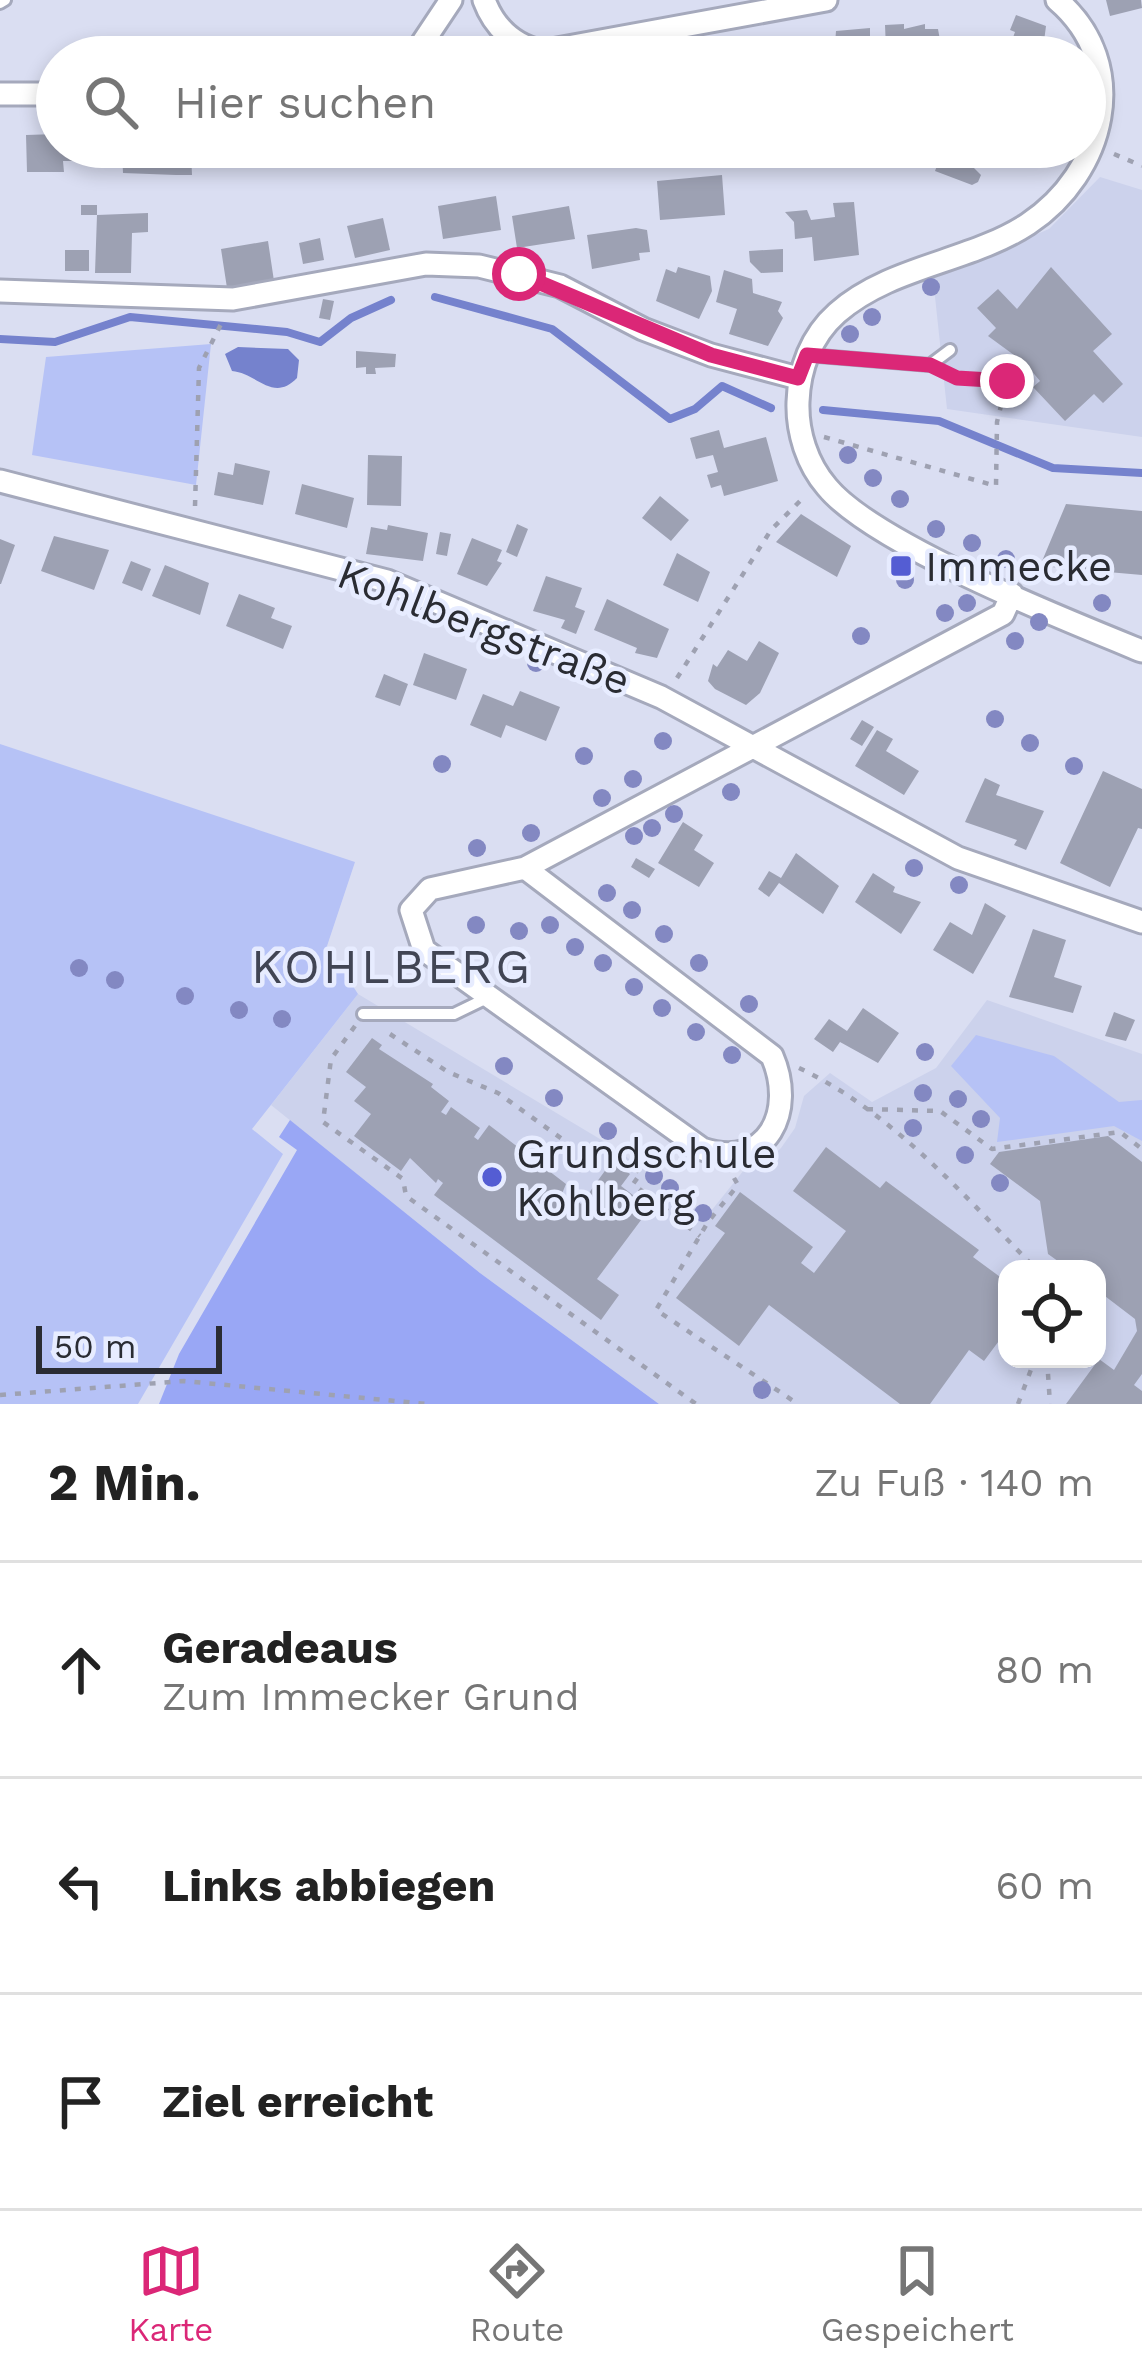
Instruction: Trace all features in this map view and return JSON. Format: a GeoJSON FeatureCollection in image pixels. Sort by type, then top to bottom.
{"type":"FeatureCollection","features":[{"type":"Feature","properties":{"kind":"street"},"geometry":{"type":"LineString","coordinates":[[426,36],[451,0]]}},
{"type":"Feature","properties":{"kind":"street"},"geometry":{"type":"LineString","coordinates":[[484,0],[496,26],[508,36]]}},
{"type":"Feature","properties":{"kind":"street"},"geometry":{"type":"LineString","coordinates":[[637,36],[826,0]]}},
{"type":"Feature","properties":{"kind":"street"},"geometry":{"type":"LineString","coordinates":[[1057,0],[1087,36]]}},
{"type":"Feature","properties":{"kind":"street"},"geometry":{"type":"LineString","coordinates":[[0,94],[36,94]]}},
{"type":"Feature","properties":{"kind":"street"},"geometry":{"type":"LineString","coordinates":[[1080,168],[1063,193],[1027,225],[866,293],[837,314],[807,355],[798,378],[797,420],[821,479],[849,508],[886,532],[1142,651]]}},
{"type":"Feature","properties":{"kind":"street"},"geometry":{"type":"LineString","coordinates":[[0,291],[233,299],[426,264],[479,266],[560,286],[711,355],[798,378]]}},
{"type":"Feature","properties":{"kind":"street","name":"Kohlbergstraße"},"geometry":{"type":"LineString","coordinates":[[0,481],[387,581],[661,697],[958,858],[1142,922]]}},
{"type":"Feature","properties":{"kind":"street"},"geometry":{"type":"LineString","coordinates":[[525,868],[772,1056],[784,1083],[782,1112],[766,1137],[748,1150],[724,1156],[702,1149],[488,997],[424,950],[411,910],[430,889],[525,868],[1003,614],[1012,593]]}},
{"type":"Feature","properties":{"kind":"lane"},"geometry":{"type":"LineString","coordinates":[[807,355],[930,365],[950,350]]}},
{"type":"Feature","properties":{"kind":"lane"},"geometry":{"type":"LineString","coordinates":[[363,1015],[454,1014],[488,997]]}},
{"type":"Feature","properties":{"kind":"path"},"geometry":{"type":"LineString","coordinates":[[1106,151],[1142,166]]}},
{"type":"Feature","properties":{"kind":"path"},"geometry":{"type":"LineString","coordinates":[[195,510],[192,461],[199,368],[224,319]]}},
{"type":"Feature","properties":{"kind":"path"},"geometry":{"type":"LineString","coordinates":[[820,436],[996,486],[997,422],[1007,381],[957,378],[930,365]]}},
{"type":"Feature","properties":{"kind":"path"},"geometry":{"type":"LineString","coordinates":[[661,697],[694,657],[772,530],[821,479]]}},
{"type":"Feature","properties":{"kind":"path"},"geometry":{"type":"LineString","coordinates":[[696,1404],[406,1196],[404,1179],[323,1123],[331,1059],[363,1015],[448,1072],[498,1094],[583,1154],[610,1151],[641,1173],[633,1184],[700,1236]]}},
{"type":"Feature","properties":{"kind":"path"},"geometry":{"type":"LineString","coordinates":[[772,1056],[863,1108],[928,1160],[1027,1260]]}},
{"type":"Feature","properties":{"kind":"path"},"geometry":{"type":"LineString","coordinates":[[863,1108],[940,1111],[992,1149],[1120,1132],[1142,1149]]}},
{"type":"Feature","properties":{"kind":"path"},"geometry":{"type":"LineString","coordinates":[[738,1185],[700,1236],[656,1310],[798,1404]]}},
{"type":"Feature","properties":{"kind":"path"},"geometry":{"type":"LineString","coordinates":[[1018,1404],[1032,1368]]}},
{"type":"Feature","properties":{"kind":"path"},"geometry":{"type":"LineString","coordinates":[[1048,1368],[1050,1404]]}},
{"type":"Feature","properties":{"kind":"path"},"geometry":{"type":"LineString","coordinates":[[0,1395],[184,1381],[427,1404]]}},
{"type":"Feature","properties":{"kind":"shaded area"},"geometry":{"type":"Polygon","coordinates":[[[1100,177],[1142,190],[1142,437],[947,409],[933,278],[1049,229],[1100,177]]]}},
{"type":"Feature","properties":{"kind":"shaded area"},"geometry":{"type":"Polygon","coordinates":[[[211,344],[196,485],[32,455],[46,357],[211,344]]]}},
{"type":"Feature","properties":{"kind":"shaded area"},"geometry":{"type":"Polygon","coordinates":[[[238,347],[288,349],[299,360],[297,378],[280,388],[232,371],[225,354],[238,347]]]}},
{"type":"Feature","properties":{"kind":"shaded area"},"geometry":{"type":"Polygon","coordinates":[[[0,744],[355,862],[327,946],[358,994],[252,1129],[283,1154],[138,1404],[0,1404],[0,744]]]}},
{"type":"Feature","properties":{"kind":"shaded area"},"geometry":{"type":"Polygon","coordinates":[[[358,994],[610,1145],[707,1216],[744,1170],[763,1165],[781,1148],[795,1128],[804,1096],[830,1073],[872,1102],[936,1068],[987,1000],[1142,1054],[1142,1404],[659,1404],[480,1273],[271,1105],[358,994]]]}},
{"type":"Feature","properties":{"kind":"shaded area"},"geometry":{"type":"Polygon","coordinates":[[[976,1035],[1054,1056],[1119,1102],[1142,1100],[1142,1141],[1114,1126],[997,1142],[1000,1118],[951,1066],[976,1035]]]}},
{"type":"Feature","properties":{"kind":"shaded area"},"geometry":{"type":"Polygon","coordinates":[[[290,1120],[480,1273],[659,1404],[159,1404],[179,1354],[297,1150],[279,1137],[290,1120]]]}},
{"type":"Feature","properties":{"kind":"building"},"geometry":{"type":"Polygon","coordinates":[[[1106,0],[1141,0],[1142,8],[1110,16],[1106,0]]]}},
{"type":"Feature","properties":{"kind":"building"},"geometry":{"type":"Polygon","coordinates":[[[1016,15],[1046,26],[1045,36],[1014,36],[1010,30],[1016,15]]]}},
{"type":"Feature","properties":{"kind":"building"},"geometry":{"type":"Polygon","coordinates":[[[904,24],[904,29],[925,24],[925,29],[938,29],[939,36],[885,36],[885,25],[904,24]]]}},
{"type":"Feature","properties":{"kind":"building"},"geometry":{"type":"Polygon","coordinates":[[[870,28],[870,36],[836,36],[836,31],[870,28]]]}},
{"type":"Feature","properties":{"kind":"building"},"geometry":{"type":"Polygon","coordinates":[[[26,135],[36,135],[36,168],[64,168],[64,172],[27,172],[26,135]]]}},
{"type":"Feature","properties":{"kind":"building"},"geometry":{"type":"Polygon","coordinates":[[[123,168],[192,168],[192,175],[123,173],[123,168]]]}},
{"type":"Feature","properties":{"kind":"building"},"geometry":{"type":"Polygon","coordinates":[[[974,168],[981,175],[972,185],[935,171],[974,168]]]}},
{"type":"Feature","properties":{"kind":"building"},"geometry":{"type":"Polygon","coordinates":[[[722,175],[725,215],[660,220],[657,181],[722,175]]]}},
{"type":"Feature","properties":{"kind":"building"},"geometry":{"type":"Polygon","coordinates":[[[496,196],[501,230],[443,239],[438,206],[496,196]]]}},
{"type":"Feature","properties":{"kind":"building"},"geometry":{"type":"Polygon","coordinates":[[[854,202],[859,255],[814,261],[812,237],[795,239],[794,222],[785,212],[807,210],[811,220],[835,217],[833,203],[854,202]]]}},
{"type":"Feature","properties":{"kind":"building"},"geometry":{"type":"Polygon","coordinates":[[[81,205],[97,205],[97,215],[81,215],[81,205]]]}},
{"type":"Feature","properties":{"kind":"building"},"geometry":{"type":"Polygon","coordinates":[[[569,206],[575,239],[517,248],[512,216],[569,206]]]}},
{"type":"Feature","properties":{"kind":"building"},"geometry":{"type":"Polygon","coordinates":[[[148,213],[148,232],[132,233],[131,273],[95,273],[97,215],[148,213]]]}},
{"type":"Feature","properties":{"kind":"building"},"geometry":{"type":"Polygon","coordinates":[[[383,218],[390,250],[355,258],[347,226],[383,218]]]}},
{"type":"Feature","properties":{"kind":"building"},"geometry":{"type":"Polygon","coordinates":[[[647,230],[650,252],[639,253],[640,260],[592,269],[587,235],[647,230]]]}},
{"type":"Feature","properties":{"kind":"building"},"geometry":{"type":"Polygon","coordinates":[[[320,238],[324,260],[303,264],[299,243],[320,238]]]}},
{"type":"Feature","properties":{"kind":"building"},"geometry":{"type":"Polygon","coordinates":[[[268,241],[274,281],[227,288],[221,249],[268,241]]]}},
{"type":"Feature","properties":{"kind":"building"},"geometry":{"type":"Polygon","coordinates":[[[783,249],[783,272],[761,273],[750,262],[749,251],[783,249]]]}},
{"type":"Feature","properties":{"kind":"building"},"geometry":{"type":"Polygon","coordinates":[[[65,250],[89,250],[89,271],[65,271],[65,250]]]}},
{"type":"Feature","properties":{"kind":"building"},"geometry":{"type":"Polygon","coordinates":[[[678,267],[710,276],[712,291],[699,319],[656,301],[666,269],[676,273],[678,267]]]}},
{"type":"Feature","properties":{"kind":"building"},"geometry":{"type":"Polygon","coordinates":[[[1051,267],[1112,334],[1093,351],[1123,384],[1103,403],[1094,394],[1065,421],[1033,387],[1040,381],[1025,363],[988,336],[996,328],[977,308],[998,289],[1017,309],[1051,267]]]}},
{"type":"Feature","properties":{"kind":"building"},"geometry":{"type":"Polygon","coordinates":[[[724,270],[752,279],[753,293],[782,302],[778,311],[783,318],[768,346],[729,334],[737,309],[716,302],[724,270]]]}},
{"type":"Feature","properties":{"kind":"building"},"geometry":{"type":"Polygon","coordinates":[[[323,299],[334,301],[330,320],[319,318],[323,299]]]}},
{"type":"Feature","properties":{"kind":"building"},"geometry":{"type":"Polygon","coordinates":[[[356,351],[396,354],[395,367],[375,368],[376,374],[366,374],[366,367],[356,368],[356,351]]]}},
{"type":"Feature","properties":{"kind":"building"},"geometry":{"type":"Polygon","coordinates":[[[719,430],[724,448],[766,437],[778,481],[724,496],[721,485],[711,488],[707,475],[718,472],[713,455],[696,459],[690,438],[719,430]]]}},
{"type":"Feature","properties":{"kind":"building"},"geometry":{"type":"Polygon","coordinates":[[[368,455],[402,456],[401,506],[367,505],[368,455]]]}},
{"type":"Feature","properties":{"kind":"building"},"geometry":{"type":"Polygon","coordinates":[[[235,463],[270,471],[263,505],[214,495],[218,472],[233,475],[235,463]]]}},
{"type":"Feature","properties":{"kind":"building"},"geometry":{"type":"Polygon","coordinates":[[[302,484],[354,498],[347,528],[295,514],[302,484]]]}},
{"type":"Feature","properties":{"kind":"building"},"geometry":{"type":"Polygon","coordinates":[[[660,496],[689,520],[671,541],[642,518],[660,496]]]}},
{"type":"Feature","properties":{"kind":"building"},"geometry":{"type":"Polygon","coordinates":[[[1066,504],[1142,511],[1142,575],[1040,566],[1066,504]]]}},
{"type":"Feature","properties":{"kind":"building"},"geometry":{"type":"Polygon","coordinates":[[[801,514],[851,546],[837,577],[776,542],[801,514]]]}},
{"type":"Feature","properties":{"kind":"building"},"geometry":{"type":"Polygon","coordinates":[[[517,524],[528,529],[517,557],[506,552],[517,524]]]}},
{"type":"Feature","properties":{"kind":"building"},"geometry":{"type":"Polygon","coordinates":[[[388,525],[428,533],[423,561],[366,554],[371,527],[387,530],[388,525]]]}},
{"type":"Feature","properties":{"kind":"building"},"geometry":{"type":"Polygon","coordinates":[[[440,532],[451,534],[447,556],[436,554],[440,532]]]}},
{"type":"Feature","properties":{"kind":"building"},"geometry":{"type":"Polygon","coordinates":[[[54,536],[109,550],[94,590],[41,571],[54,536]]]}},
{"type":"Feature","properties":{"kind":"building"},"geometry":{"type":"Polygon","coordinates":[[[472,538],[502,550],[497,561],[502,563],[487,586],[457,574],[472,538]]]}},
{"type":"Feature","properties":{"kind":"building"},"geometry":{"type":"Polygon","coordinates":[[[0,539],[15,545],[1,584],[0,584],[0,539]]]}},
{"type":"Feature","properties":{"kind":"building"},"geometry":{"type":"Polygon","coordinates":[[[677,553],[710,572],[698,602],[663,585],[677,553]]]}},
{"type":"Feature","properties":{"kind":"building"},"geometry":{"type":"Polygon","coordinates":[[[131,561],[151,569],[142,591],[122,583],[131,561]]]}},
{"type":"Feature","properties":{"kind":"building"},"geometry":{"type":"Polygon","coordinates":[[[165,565],[209,583],[200,615],[152,596],[165,565]]]}},
{"type":"Feature","properties":{"kind":"building"},"geometry":{"type":"Polygon","coordinates":[[[546,576],[582,588],[575,607],[585,611],[576,634],[561,628],[565,620],[533,611],[546,576]]]}},
{"type":"Feature","properties":{"kind":"building"},"geometry":{"type":"Polygon","coordinates":[[[239,594],[275,608],[271,618],[292,626],[283,649],[226,626],[239,594]]]}},
{"type":"Feature","properties":{"kind":"building"},"geometry":{"type":"Polygon","coordinates":[[[607,599],[669,629],[657,658],[635,653],[637,648],[594,630],[607,599]]]}},
{"type":"Feature","properties":{"kind":"building"},"geometry":{"type":"Polygon","coordinates":[[[759,641],[779,653],[760,693],[746,705],[708,681],[713,664],[717,667],[728,650],[747,661],[759,641]]]}},
{"type":"Feature","properties":{"kind":"building"},"geometry":{"type":"Polygon","coordinates":[[[424,653],[467,669],[456,700],[413,685],[424,653]]]}},
{"type":"Feature","properties":{"kind":"building"},"geometry":{"type":"Polygon","coordinates":[[[384,674],[408,684],[400,706],[375,697],[384,674]]]}},
{"type":"Feature","properties":{"kind":"building"},"geometry":{"type":"Polygon","coordinates":[[[520,691],[560,707],[546,741],[506,725],[501,738],[470,725],[483,694],[513,706],[520,691]]]}},
{"type":"Feature","properties":{"kind":"building"},"geometry":{"type":"Polygon","coordinates":[[[862,720],[874,727],[862,746],[850,739],[862,720]]]}},
{"type":"Feature","properties":{"kind":"building"},"geometry":{"type":"Polygon","coordinates":[[[877,730],[893,739],[886,751],[919,771],[904,795],[855,766],[877,730]]]}},
{"type":"Feature","properties":{"kind":"building"},"geometry":{"type":"Polygon","coordinates":[[[1103,771],[1142,789],[1142,829],[1138,828],[1110,887],[1060,863],[1103,771]]]}},
{"type":"Feature","properties":{"kind":"building"},"geometry":{"type":"Polygon","coordinates":[[[985,778],[1000,785],[996,795],[1044,811],[1026,850],[1014,845],[1017,840],[965,822],[985,778]]]}},
{"type":"Feature","properties":{"kind":"building"},"geometry":{"type":"Polygon","coordinates":[[[683,822],[703,835],[694,850],[714,863],[699,887],[658,863],[683,822]]]}},
{"type":"Feature","properties":{"kind":"building"},"geometry":{"type":"Polygon","coordinates":[[[796,853],[839,886],[823,914],[779,883],[769,897],[758,889],[769,871],[781,878],[796,853]]]}},
{"type":"Feature","properties":{"kind":"building"},"geometry":{"type":"Polygon","coordinates":[[[636,858],[655,869],[649,878],[631,867],[636,858]]]}},
{"type":"Feature","properties":{"kind":"building"},"geometry":{"type":"Polygon","coordinates":[[[873,873],[895,887],[893,892],[921,902],[901,934],[855,902],[873,873]]]}},
{"type":"Feature","properties":{"kind":"building"},"geometry":{"type":"Polygon","coordinates":[[[985,903],[1006,916],[973,974],[933,950],[950,922],[972,935],[985,903]]]}},
{"type":"Feature","properties":{"kind":"building"},"geometry":{"type":"Polygon","coordinates":[[[1033,929],[1066,940],[1054,977],[1082,986],[1073,1013],[1009,997],[1033,929]]]}},
{"type":"Feature","properties":{"kind":"building"},"geometry":{"type":"Polygon","coordinates":[[[863,1008],[899,1033],[878,1063],[840,1042],[833,1052],[814,1039],[829,1019],[847,1031],[863,1008]]]}},
{"type":"Feature","properties":{"kind":"building"},"geometry":{"type":"Polygon","coordinates":[[[1114,1012],[1135,1020],[1126,1041],[1105,1036],[1114,1012]]]}},
{"type":"Feature","properties":{"kind":"building","name":"Grundschule Kohlberg"},"geometry":{"type":"Polygon","coordinates":[[[372,1038],[382,1045],[379,1049],[433,1084],[449,1101],[441,1112],[446,1115],[451,1107],[480,1128],[474,1137],[478,1140],[489,1125],[566,1184],[561,1196],[565,1200],[569,1195],[581,1204],[612,1161],[630,1174],[621,1186],[650,1208],[597,1279],[619,1295],[601,1320],[434,1195],[443,1183],[438,1179],[436,1183],[410,1158],[401,1171],[354,1136],[371,1114],[354,1101],[366,1087],[346,1072],[372,1038]]]}},
{"type":"Feature","properties":{"kind":"building"},"geometry":{"type":"Polygon","coordinates":[[[1108,1136],[1142,1162],[1142,1374],[1134,1385],[1142,1391],[1142,1404],[1066,1404],[1092,1368],[1106,1368],[1106,1364],[1114,1370],[1137,1331],[1135,1319],[1106,1297],[1106,1260],[1056,1260],[1048,1254],[1040,1201],[990,1164],[999,1152],[1108,1136]]]}},
{"type":"Feature","properties":{"kind":"building"},"geometry":{"type":"Polygon","coordinates":[[[826,1147],[880,1188],[886,1181],[979,1250],[973,1257],[998,1275],[998,1342],[984,1361],[969,1350],[930,1404],[900,1404],[769,1305],[739,1346],[676,1298],[725,1233],[715,1226],[740,1192],[813,1247],[801,1263],[814,1273],[846,1231],[793,1191],[826,1147]]]}},
{"type":"Feature","properties":{"kind":"waterway","name":"Immecke"},"geometry":{"type":"LineString","coordinates":[[435,297],[552,329],[670,419],[695,409],[722,386],[771,408]]}},
{"type":"Feature","properties":{"kind":"waterway","name":"Immecke"},"geometry":{"type":"LineString","coordinates":[[0,339],[55,342],[130,317],[287,332],[320,342],[351,318],[391,300]]}},
{"type":"Feature","properties":{"kind":"waterway","name":"Immecke"},"geometry":{"type":"LineString","coordinates":[[823,410],[939,421],[1053,468],[1142,473]]}},
{"type":"Feature","properties":{"kind":"place","name":"Immecke"},"geometry":{"type":"Point","coordinates":[901,566]}},
{"type":"Feature","properties":{"kind":"place","name":"Grundschule Kohlberg"},"geometry":{"type":"Point","coordinates":[492,1177]}},
{"type":"Feature","properties":{"kind":"district","name":"KOHLBERG"},"geometry":{"type":"Point","coordinates":[392,966]}},
{"type":"Feature","properties":{"kind":"route"},"geometry":{"type":"LineString","coordinates":[[519,274],[560,286],[643,328],[711,355],[798,378],[807,355],[930,365],[957,378],[1007,381]]}}]}
